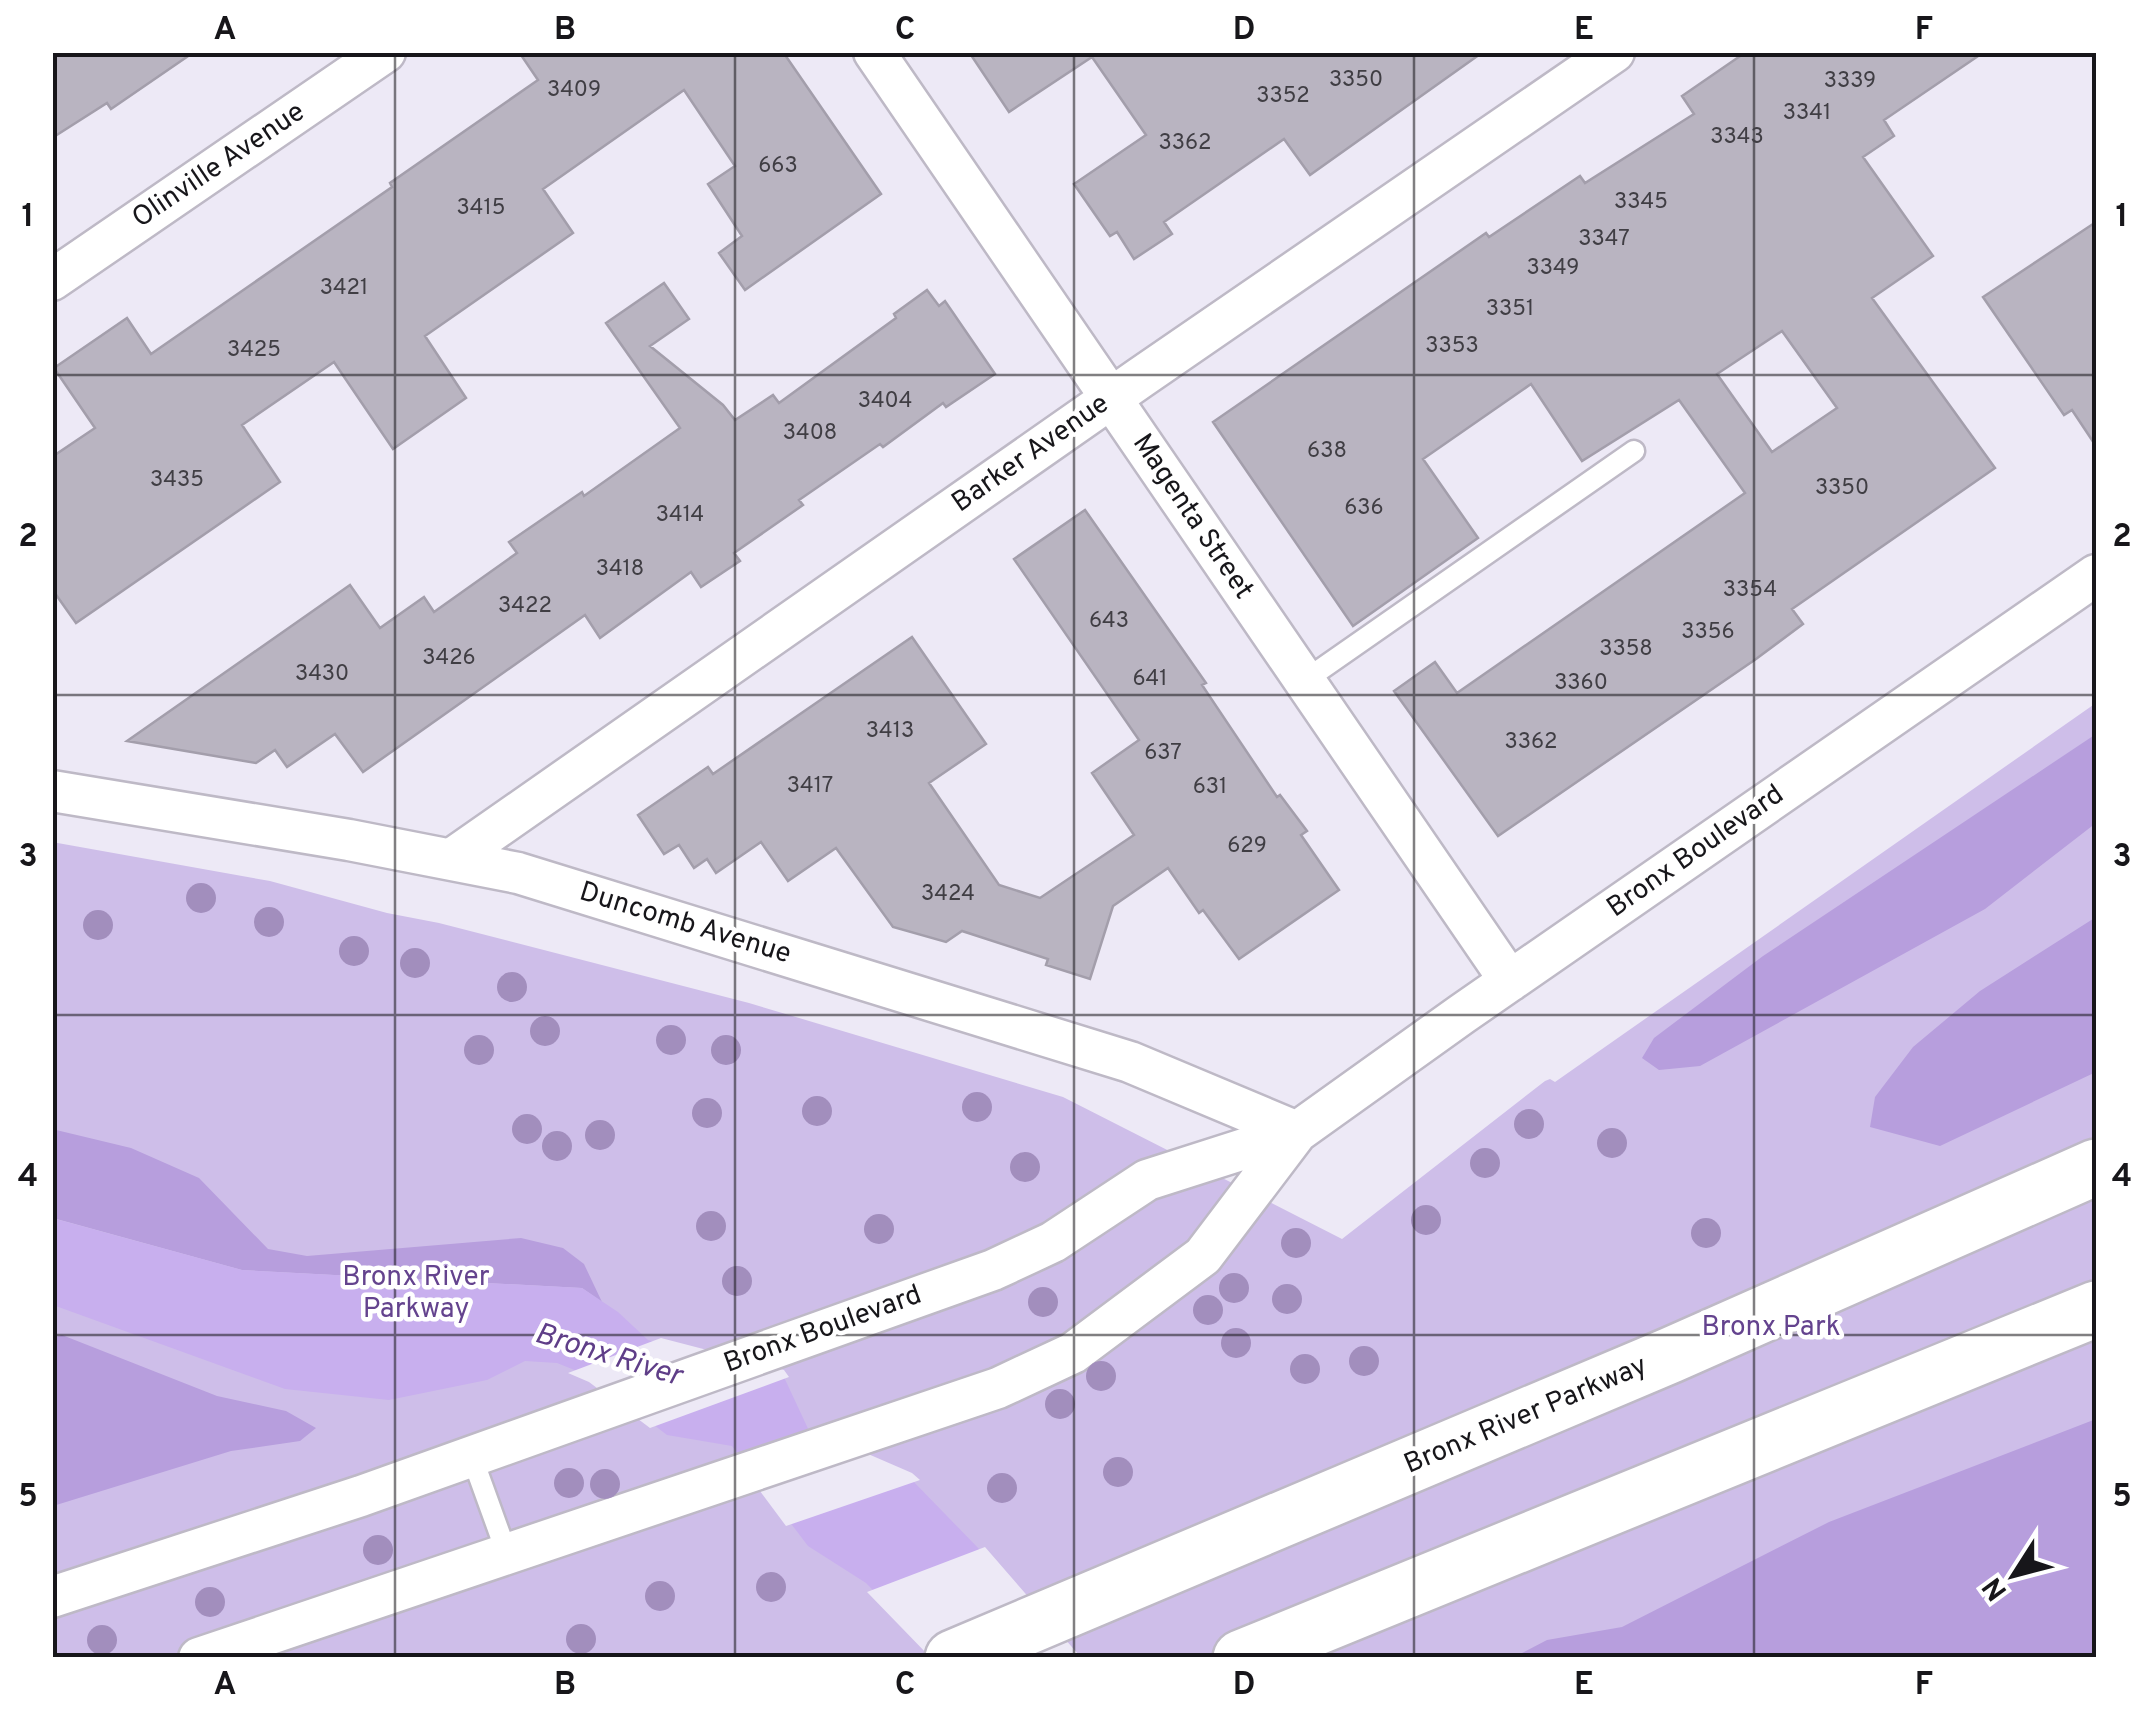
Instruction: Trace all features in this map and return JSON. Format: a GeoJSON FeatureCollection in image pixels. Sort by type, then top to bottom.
{"type":"FeatureCollection","features":[{"type":"Feature","properties":{"kind":"highway","name":"Bronx River Parkway"},"geometry":{"type":"LineString","coordinates":[[953,1658],[1671,1355],[2096,1167]]}},
{"type":"Feature","properties":{"kind":"highway"},"geometry":{"type":"LineString","coordinates":[[1241,1658],[2096,1309]]}},
{"type":"Feature","properties":{"kind":"street","name":"Olinville Avenue"},"geometry":{"type":"LineString","coordinates":[[52,280],[385,52]]}},
{"type":"Feature","properties":{"kind":"street","name":"Magenta Street"},"geometry":{"type":"LineString","coordinates":[[874,52],[1510,981]]}},
{"type":"Feature","properties":{"kind":"street","name":"Barker Avenue"},"geometry":{"type":"LineString","coordinates":[[452,859],[1110,398],[1614,52]]}},
{"type":"Feature","properties":{"kind":"street","name":"Bronx Boulevard"},"geometry":{"type":"LineString","coordinates":[[52,1597],[472,1457],[962,1280],[1053,1242],[1147,1180],[1297,1132],[2096,575]]}},
{"type":"Feature","properties":{"kind":"street","name":"Duncomb Avenue"},"geometry":{"type":"LineString","coordinates":[[52,791],[452,859],[584,892],[1130,1062],[1297,1132]]}},
{"type":"Feature","properties":{"kind":"street","name":"Bronx Boulevard"},"geometry":{"type":"LineString","coordinates":[[199,1658],[998,1388],[1043,1369],[1104,1333],[1204,1256],[1297,1132]]}},
{"type":"Feature","properties":{"kind":"lane"},"geometry":{"type":"LineString","coordinates":[[1304,680],[1634,450]]}},
{"type":"Feature","properties":{"kind":"lane"},"geometry":{"type":"LineString","coordinates":[[472,1457],[507,1554]]}},
{"type":"Feature","properties":{"kind":"green space","name":"Bronx River Parkway"},"geometry":{"type":"Polygon","coordinates":[[[2096,703],[2096,1657],[53,1657],[52,842],[270,881],[439,923],[749,1003],[1063,1097],[1342,1239],[1545,1081],[1555,1082],[2096,703]]]}},
{"type":"Feature","properties":{"kind":"shaded area"},"geometry":{"type":"Polygon","coordinates":[[[2096,734],[2096,823],[1985,909],[1700,1066],[1659,1070],[1642,1058],[1654,1038],[1763,956],[2096,734]]]}},
{"type":"Feature","properties":{"kind":"shaded area"},"geometry":{"type":"Polygon","coordinates":[[[2096,917],[2096,1072],[1940,1146],[1870,1127],[1875,1097],[1913,1047],[1980,991],[2096,917]]]}},
{"type":"Feature","properties":{"kind":"shaded area"},"geometry":{"type":"Polygon","coordinates":[[[52,1129],[131,1148],[199,1178],[268,1249],[307,1256],[521,1238],[563,1248],[584,1264],[602,1302],[582,1288],[242,1270],[53,1218],[52,1129]]]}},
{"type":"Feature","properties":{"kind":"shaded area"},"geometry":{"type":"Polygon","coordinates":[[[62,1335],[217,1396],[286,1411],[316,1428],[300,1441],[231,1451],[53,1506],[53,1338],[62,1335]]]}},
{"type":"Feature","properties":{"kind":"shaded area"},"geometry":{"type":"Polygon","coordinates":[[[2096,1419],[2096,1657],[1524,1658],[1522,1653],[1547,1640],[1622,1627],[1829,1522],[2096,1419]]]}},
{"type":"Feature","properties":{"kind":"water","name":"Bronx River"},"geometry":{"type":"Polygon","coordinates":[[[52,1218],[242,1270],[582,1288],[618,1312],[648,1340],[783,1375],[811,1435],[910,1478],[983,1553],[938,1657],[866,1583],[808,1546],[732,1446],[667,1435],[592,1377],[557,1363],[525,1361],[487,1380],[389,1400],[285,1389],[53,1305],[52,1218]]]}},
{"type":"Feature","properties":{"kind":"pier"},"geometry":{"type":"Polygon","coordinates":[[[661,1338],[784,1370],[789,1377],[650,1428],[589,1382],[568,1373],[661,1338]]]}},
{"type":"Feature","properties":{"kind":"pier"},"geometry":{"type":"Polygon","coordinates":[[[815,1431],[920,1480],[786,1526],[734,1456],[815,1431]]]}},
{"type":"Feature","properties":{"kind":"pier"},"geometry":{"type":"Polygon","coordinates":[[[985,1547],[1079,1658],[931,1658],[867,1592],[985,1547]]]}},
{"type":"Feature","properties":{"kind":"building"},"geometry":{"type":"Polygon","coordinates":[[[52,52],[194,52],[111,109],[107,103],[52,138],[52,52]]]}},
{"type":"Feature","properties":{"kind":"building"},"geometry":{"type":"Polygon","coordinates":[[[519,52],[783,52],[881,194],[745,290],[719,253],[742,236],[708,184],[735,166],[684,90],[543,189],[573,233],[425,336],[466,398],[393,449],[334,362],[242,425],[280,482],[76,623],[52,589],[52,457],[95,428],[54,368],[127,318],[151,354],[538,80],[519,52]]]}},
{"type":"Feature","properties":{"kind":"building"},"geometry":{"type":"Polygon","coordinates":[[[969,52],[1483,52],[1310,175],[1284,139],[1164,222],[1172,234],[1134,259],[1117,232],[1110,236],[1074,184],[1146,135],[1092,57],[1009,112],[969,52]]]}},
{"type":"Feature","properties":{"kind":"building"},"geometry":{"type":"Polygon","coordinates":[[[1746,52],[1984,52],[1884,120],[1894,136],[1863,157],[1933,256],[1872,298],[1995,468],[1792,609],[1803,624],[1756,659],[1498,836],[1394,691],[1435,662],[1457,693],[1745,493],[1679,400],[1582,461],[1531,384],[1423,459],[1478,538],[1353,626],[1213,422],[1486,233],[1489,237],[1580,176],[1585,183],[1694,114],[1682,96],[1746,52]],[[1782,331],[1717,374],[1772,452],[1837,408],[1782,331]]]}},
{"type":"Feature","properties":{"kind":"building"},"geometry":{"type":"Polygon","coordinates":[[[2096,222],[2096,446],[2072,410],[2064,415],[1983,297],[2096,222]]]}},
{"type":"Feature","properties":{"kind":"building"},"geometry":{"type":"Polygon","coordinates":[[[664,283],[689,319],[650,346],[723,405],[735,420],[773,395],[779,403],[896,318],[894,314],[927,290],[939,306],[945,301],[995,374],[946,407],[943,403],[799,500],[803,505],[734,553],[740,561],[701,587],[691,572],[600,638],[585,615],[363,772],[335,734],[287,767],[275,750],[256,763],[127,741],[350,585],[380,628],[424,597],[434,612],[517,553],[509,542],[582,492],[584,496],[680,428],[606,323],[664,283]]]}},
{"type":"Feature","properties":{"kind":"building"},"geometry":{"type":"Polygon","coordinates":[[[1085,510],[1206,683],[1202,685],[1277,797],[1280,795],[1307,831],[1301,835],[1339,890],[1239,959],[1203,910],[1199,913],[1168,868],[1113,906],[1090,979],[1046,965],[1048,959],[962,931],[946,942],[893,927],[836,848],[788,881],[761,842],[716,873],[707,859],[694,868],[679,845],[664,854],[638,815],[708,767],[713,774],[912,637],[986,744],[929,783],[999,885],[1040,898],[1134,835],[1092,773],[1139,740],[1014,559],[1085,510]]]}},
{"type":"Feature","properties":{"kind":"park label","name":"Bronx Park"},"geometry":{"type":"Point","coordinates":[1771,1328]}}]}
